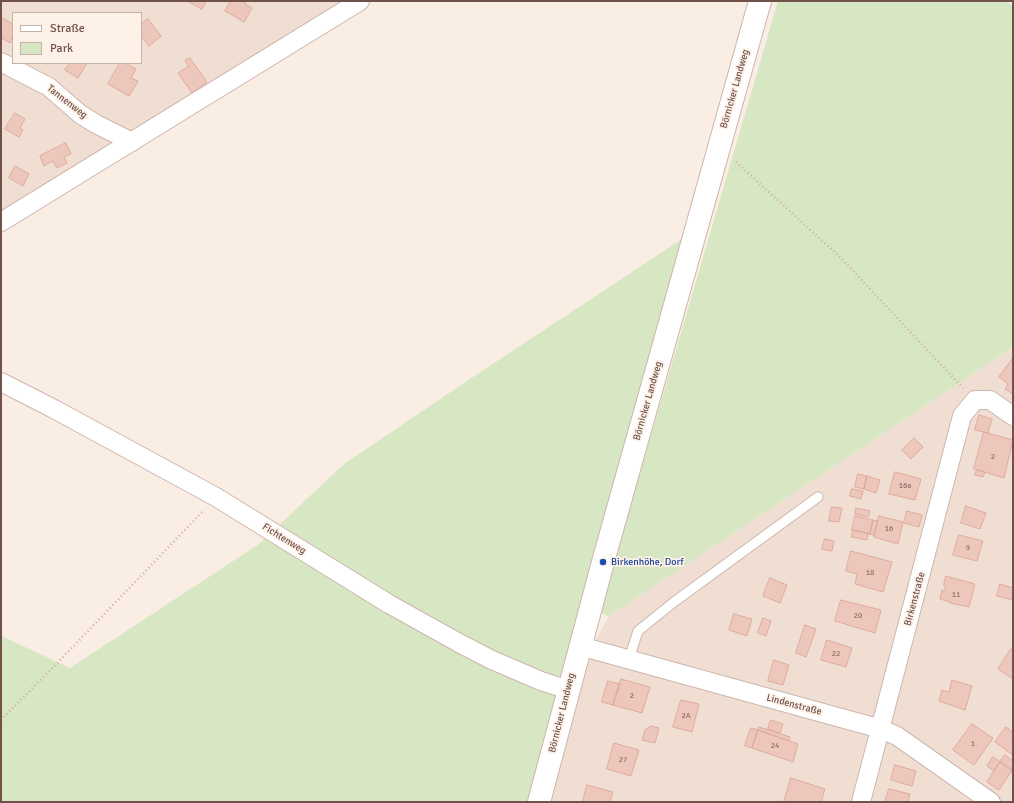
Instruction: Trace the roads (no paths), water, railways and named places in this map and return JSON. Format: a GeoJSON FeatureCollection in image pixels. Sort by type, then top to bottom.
{"type":"FeatureCollection","features":[{"type":"Feature","properties":{"kind":"street"},"geometry":{"type":"LineString","coordinates":[[1,222],[360,1]]}},
{"type":"Feature","properties":{"kind":"street","name":"Börnicker Landweg"},"geometry":{"type":"LineString","coordinates":[[540,802],[580,646],[760,1]]}},
{"type":"Feature","properties":{"kind":"street","name":"Tannenweg"},"geometry":{"type":"LineString","coordinates":[[1,62],[49,87],[80,114],[96,124],[132,142]]}},
{"type":"Feature","properties":{"kind":"street","name":"Fichtenweg"},"geometry":{"type":"LineString","coordinates":[[1,382],[216,497],[389,604],[453,639],[492,660],[542,681],[569,690]]}},
{"type":"Feature","properties":{"kind":"street","name":"Birkenstraße"},"geometry":{"type":"LineString","coordinates":[[861,802],[962,416],[975,400],[990,400],[1013,416]]}},
{"type":"Feature","properties":{"kind":"street","name":"Lindenstraße"},"geometry":{"type":"LineString","coordinates":[[580,646],[881,729],[897,736],[991,802]]}},
{"type":"Feature","properties":{"kind":"lane"},"geometry":{"type":"LineString","coordinates":[[629,659],[638,631],[674,602],[818,497]]}},
{"type":"Feature","properties":{"kind":"place","name":"Birkenhöhe, Dorf"},"geometry":{"type":"Point","coordinates":[603,562]}}]}
